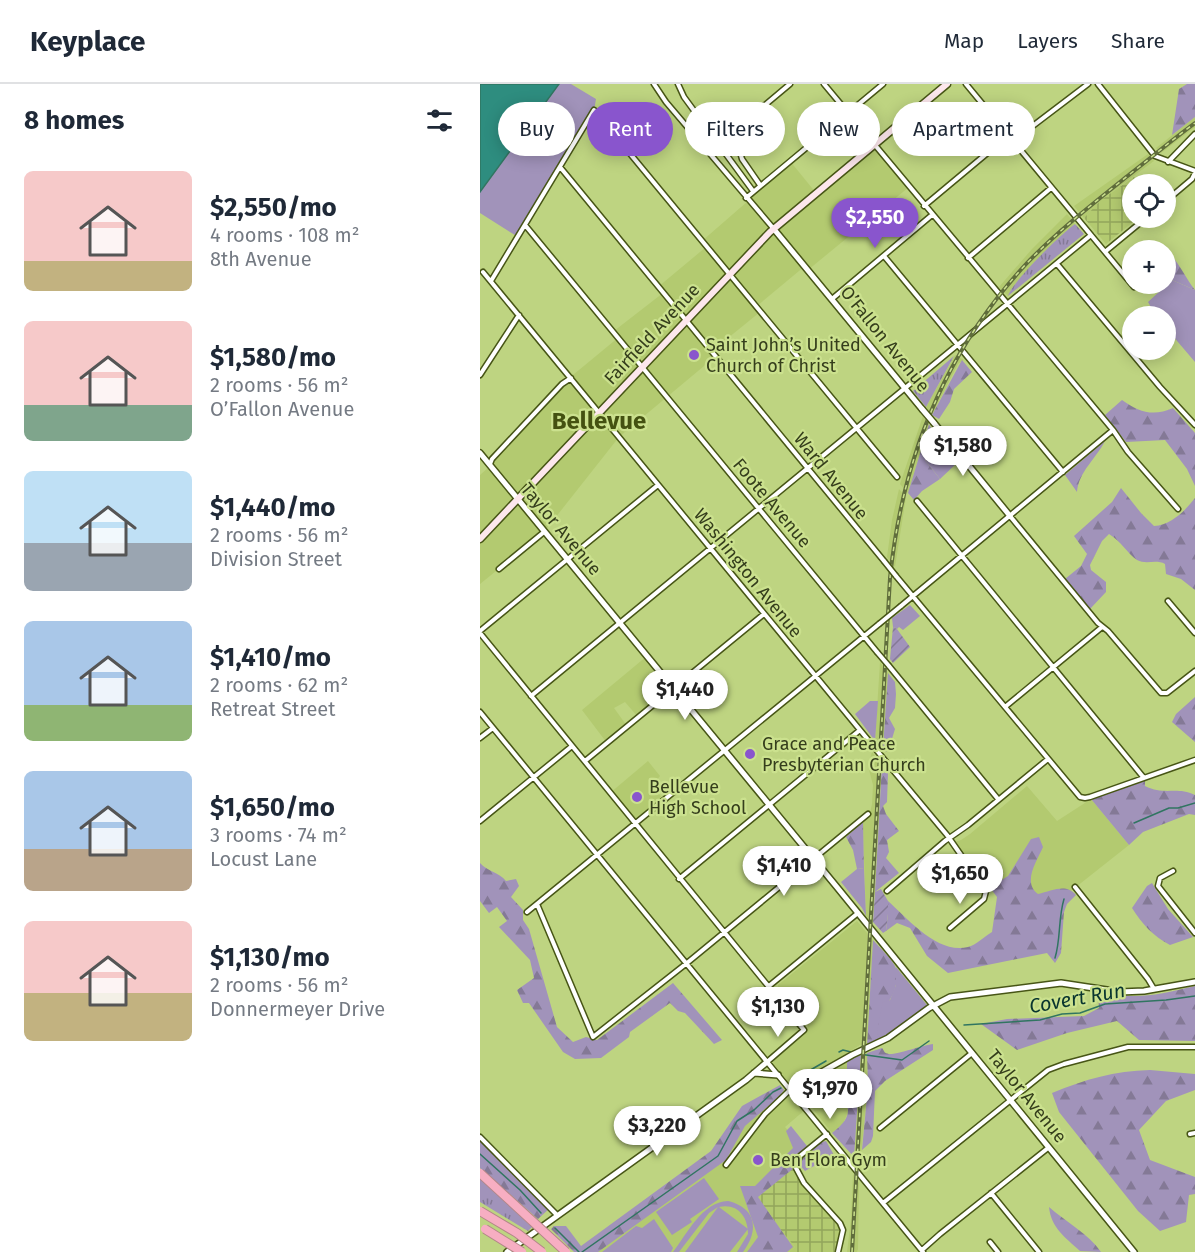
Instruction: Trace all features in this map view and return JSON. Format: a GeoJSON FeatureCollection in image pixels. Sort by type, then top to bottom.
{"type":"FeatureCollection","features":[{"type":"Feature","properties":{"kind":"highway"},"geometry":{"type":"LineString","coordinates":[[480,1173],[566,1252]]}},
{"type":"Feature","properties":{"kind":"highway"},"geometry":{"type":"LineString","coordinates":[[480,1211],[517,1233],[542,1252]]}},
{"type":"Feature","properties":{"kind":"highway"},"geometry":{"type":"LineString","coordinates":[[485,1229],[522,1252]]}},
{"type":"Feature","properties":{"kind":"main road","name":"Fairfield Avenue"},"geometry":{"type":"LineString","coordinates":[[880,140],[947,84]]}},
{"type":"Feature","properties":{"kind":"main road","name":"Fairfield Avenue"},"geometry":{"type":"LineString","coordinates":[[480,539],[773,228],[861,156]]}},
{"type":"Feature","properties":{"kind":"street","name":"O’Fallon Avenue"},"geometry":{"type":"LineString","coordinates":[[654,84],[662,97],[832,298],[1102,627],[1108,631],[1158,690],[1163,694],[1167,693],[1195,671]]}},
{"type":"Feature","properties":{"kind":"street"},"geometry":{"type":"LineString","coordinates":[[678,84],[684,97],[753,191]]}},
{"type":"Feature","properties":{"kind":"street"},"geometry":{"type":"LineString","coordinates":[[760,185],[742,159],[734,131],[790,84]]}},
{"type":"Feature","properties":{"kind":"street"},"geometry":{"type":"LineString","coordinates":[[824,84],[839,102]]}},
{"type":"Feature","properties":{"kind":"street"},"geometry":{"type":"LineString","coordinates":[[860,102],[883,84]]}},
{"type":"Feature","properties":{"kind":"street"},"geometry":{"type":"LineString","coordinates":[[966,84],[981,102]]}},
{"type":"Feature","properties":{"kind":"street"},"geometry":{"type":"LineString","coordinates":[[1035,124],[1088,84]]}},
{"type":"Feature","properties":{"kind":"street"},"geometry":{"type":"LineString","coordinates":[[1098,84],[1153,154],[1195,172],[1192,179],[1176,193]]}},
{"type":"Feature","properties":{"kind":"street"},"geometry":{"type":"LineString","coordinates":[[491,281],[594,111],[897,477]]}},
{"type":"Feature","properties":{"kind":"street"},"geometry":{"type":"LineString","coordinates":[[1168,162],[1195,134]]}},
{"type":"Feature","properties":{"kind":"street"},"geometry":{"type":"LineString","coordinates":[[880,152],[1178,509]]}},
{"type":"Feature","properties":{"kind":"street"},"geometry":{"type":"LineString","coordinates":[[746,198],[797,154]]}},
{"type":"Feature","properties":{"kind":"street"},"geometry":{"type":"LineString","coordinates":[[924,206],[984,156]]}},
{"type":"Feature","properties":{"kind":"street"},"geometry":{"type":"LineString","coordinates":[[1025,156],[1122,271]]}},
{"type":"Feature","properties":{"kind":"street","name":"Ward Avenue"},"geometry":{"type":"LineString","coordinates":[[560,167],[1076,793],[1085,798],[1144,778]]}},
{"type":"Feature","properties":{"kind":"street"},"geometry":{"type":"LineString","coordinates":[[968,258],[1051,188]]}},
{"type":"Feature","properties":{"kind":"street"},"geometry":{"type":"LineString","coordinates":[[832,298],[932,215]]}},
{"type":"Feature","properties":{"kind":"street","name":"Foote Avenue"},"geometry":{"type":"LineString","coordinates":[[525,225],[998,799]]}},
{"type":"Feature","properties":{"kind":"street"},"geometry":{"type":"LineString","coordinates":[[1106,251],[1134,228]]}},
{"type":"Feature","properties":{"kind":"street"},"geometry":{"type":"LineString","coordinates":[[531,696],[1091,235]]}},
{"type":"Feature","properties":{"kind":"street"},"geometry":{"type":"LineString","coordinates":[[884,256],[1063,472]]}},
{"type":"Feature","properties":{"kind":"street"},"geometry":{"type":"LineString","coordinates":[[1057,264],[1160,387],[1195,425]]}},
{"type":"Feature","properties":{"kind":"street","name":"Washington Avenue"},"geometry":{"type":"LineString","coordinates":[[483,272],[949,838],[981,881],[986,895],[982,901],[950,927]]}},
{"type":"Feature","properties":{"kind":"street"},"geometry":{"type":"LineString","coordinates":[[480,375],[519,315]]}},
{"type":"Feature","properties":{"kind":"street"},"geometry":{"type":"LineString","coordinates":[[490,465],[492,459],[562,384],[571,378]]}},
{"type":"Feature","properties":{"kind":"street"},"geometry":{"type":"LineString","coordinates":[[527,912],[902,606],[1113,430]]}},
{"type":"Feature","properties":{"kind":"street","name":"Taylor Avenue"},"geometry":{"type":"LineString","coordinates":[[480,453],[1134,1252]]}},
{"type":"Feature","properties":{"kind":"street"},"geometry":{"type":"LineString","coordinates":[[507,1252],[754,1073],[804,1030],[480,632],[658,485]]}},
{"type":"Feature","properties":{"kind":"street"},"geometry":{"type":"LineString","coordinates":[[916,501],[1055,667],[1144,778],[1195,760]]}},
{"type":"Feature","properties":{"kind":"street"},"geometry":{"type":"LineString","coordinates":[[499,569],[544,532]]}},
{"type":"Feature","properties":{"kind":"street"},"geometry":{"type":"LineString","coordinates":[[1168,601],[1195,633]]}},
{"type":"Feature","properties":{"kind":"street"},"geometry":{"type":"LineString","coordinates":[[585,761],[764,614]]}},
{"type":"Feature","properties":{"kind":"street"},"geometry":{"type":"LineString","coordinates":[[1005,707],[1102,627]]}},
{"type":"Feature","properties":{"kind":"street"},"geometry":{"type":"LineString","coordinates":[[480,712],[923,1251],[940,1233],[1048,1148]]}},
{"type":"Feature","properties":{"kind":"street"},"geometry":{"type":"LineString","coordinates":[[480,738],[493,728]]}},
{"type":"Feature","properties":{"kind":"street"},"geometry":{"type":"LineString","coordinates":[[679,879],[860,730]]}},
{"type":"Feature","properties":{"kind":"street"},"geometry":{"type":"LineString","coordinates":[[480,821],[572,746]]}},
{"type":"Feature","properties":{"kind":"street"},"geometry":{"type":"LineString","coordinates":[[887,891],[1048,759]]}},
{"type":"Feature","properties":{"kind":"street"},"geometry":{"type":"LineString","coordinates":[[537,904],[593,1037],[868,814]]}},
{"type":"Feature","properties":{"kind":"street"},"geometry":{"type":"LineString","coordinates":[[1173,871],[1160,878],[1158,886],[1195,933]]}},
{"type":"Feature","properties":{"kind":"street"},"geometry":{"type":"LineString","coordinates":[[1075,887],[1148,979],[1154,990]]}},
{"type":"Feature","properties":{"kind":"street"},"geometry":{"type":"LineString","coordinates":[[769,986],[858,913]]}},
{"type":"Feature","properties":{"kind":"street"},"geometry":{"type":"LineString","coordinates":[[726,1166],[765,1114],[790,1090],[888,1038],[933,1006],[956,996],[1061,983],[1120,992],[1154,990],[1195,982]]}},
{"type":"Feature","properties":{"kind":"street"},"geometry":{"type":"LineString","coordinates":[[883,1203],[1045,1072],[1064,1064],[1128,1047],[1195,1047]]}},
{"type":"Feature","properties":{"kind":"street"},"geometry":{"type":"LineString","coordinates":[[880,1128],[972,1053]]}},
{"type":"Feature","properties":{"kind":"street"},"geometry":{"type":"LineString","coordinates":[[754,1073],[778,1075]]}},
{"type":"Feature","properties":{"kind":"street"},"geometry":{"type":"LineString","coordinates":[[827,1134],[800,1156],[796,1168],[804,1184],[840,1223],[843,1230],[838,1252]]}},
{"type":"Feature","properties":{"kind":"street"},"geometry":{"type":"LineString","coordinates":[[480,1137],[557,1215]]}},
{"type":"Feature","properties":{"kind":"street"},"geometry":{"type":"LineString","coordinates":[[991,1193],[1039,1252]]}},
{"type":"Feature","properties":{"kind":"street"},"geometry":{"type":"LineString","coordinates":[[990,1242],[998,1252]]}},
{"type":"Feature","properties":{"kind":"shaded area"},"geometry":{"type":"Polygon","coordinates":[[[1195,117],[1195,127],[1161,153],[1156,148],[1195,117]]]}},
{"type":"Feature","properties":{"kind":"shaded area"},"geometry":{"type":"Polygon","coordinates":[[[880,152],[909,187],[808,270],[805,266],[757,306],[760,312],[712,351],[716,356],[619,437],[544,532],[480,584],[480,475],[490,466],[492,459],[562,384],[619,337],[614,331],[663,293],[658,287],[706,247],[702,241],[748,201],[746,198],[790,161],[816,193],[861,156],[880,156],[880,152]]]}},
{"type":"Feature","properties":{"kind":"shaded area"},"geometry":{"type":"Polygon","coordinates":[[[1148,154],[1154,161],[1136,174],[1122,174],[1122,185],[1101,200],[1084,218],[1074,206],[1148,154]]]}},
{"type":"Feature","properties":{"kind":"shaded area"},"geometry":{"type":"Polygon","coordinates":[[[1122,185],[1122,228],[1126,228],[1106,244],[1084,218],[1101,200],[1122,185]]]}},
{"type":"Feature","properties":{"kind":"shaded area"},"geometry":{"type":"Polygon","coordinates":[[[1067,214],[1075,224],[1033,264],[1008,296],[999,287],[1067,214]]]}},
{"type":"Feature","properties":{"kind":"shaded area"},"geometry":{"type":"Polygon","coordinates":[[[955,355],[964,360],[958,364],[932,415],[926,407],[955,355]]]}},
{"type":"Feature","properties":{"kind":"shaded area"},"geometry":{"type":"Polygon","coordinates":[[[923,416],[929,424],[908,493],[900,484],[923,416]]]}},
{"type":"Feature","properties":{"kind":"shaded area"},"geometry":{"type":"Polygon","coordinates":[[[899,489],[906,497],[895,567],[887,557],[899,489]]]}},
{"type":"Feature","properties":{"kind":"shaded area"},"geometry":{"type":"Polygon","coordinates":[[[647,656],[673,688],[638,717],[625,702],[614,708],[627,726],[607,743],[582,710],[647,656]]]}},
{"type":"Feature","properties":{"kind":"shaded area"},"geometry":{"type":"Polygon","coordinates":[[[880,662],[888,673],[883,749],[875,741],[880,662]]]}},
{"type":"Feature","properties":{"kind":"shaded area"},"geometry":{"type":"Polygon","coordinates":[[[872,752],[882,764],[873,922],[866,916],[863,829],[863,822],[870,813],[872,804],[873,785],[868,766],[872,752]]]}},
{"type":"Feature","properties":{"kind":"shaded area","name":"Bellevue High School"},"geometry":{"type":"Polygon","coordinates":[[[648,761],[660,776],[652,786],[664,800],[635,825],[610,793],[648,761]]]}},
{"type":"Feature","properties":{"kind":"shaded area"},"geometry":{"type":"Polygon","coordinates":[[[1027,786],[1057,821],[1091,799],[1129,845],[1038,917],[1006,878],[997,883],[975,861],[973,863],[967,859],[955,842],[970,834],[1027,786]]]}},
{"type":"Feature","properties":{"kind":"shaded area"},"geometry":{"type":"Polygon","coordinates":[[[857,921],[873,940],[867,1046],[860,1045],[794,1086],[773,1063],[804,1035],[808,1026],[778,989],[778,985],[857,921]]]}},
{"type":"Feature","properties":{"kind":"shaded area"},"geometry":{"type":"Polygon","coordinates":[[[867,1053],[868,1086],[860,1164],[854,1157],[861,1054],[867,1053]]]}},
{"type":"Feature","properties":{"kind":"shaded area"},"geometry":{"type":"Polygon","coordinates":[[[847,1062],[847,1081],[840,1097],[847,1104],[848,1112],[843,1124],[832,1133],[799,1091],[847,1062]]]}},
{"type":"Feature","properties":{"kind":"shaded area"},"geometry":{"type":"Polygon","coordinates":[[[790,1090],[806,1109],[785,1127],[806,1150],[751,1194],[795,1247],[789,1252],[587,1252],[713,1152],[762,1102],[790,1090]]]}},
{"type":"Feature","properties":{"kind":"shaded area"},"geometry":{"type":"Polygon","coordinates":[[[796,1163],[802,1179],[834,1215],[843,1230],[840,1252],[789,1252],[795,1247],[751,1194],[796,1163]]]}},
{"type":"Feature","properties":{"kind":"shaded area"},"geometry":{"type":"Polygon","coordinates":[[[853,1174],[859,1183],[858,1249],[857,1252],[847,1252],[851,1219],[853,1174]]]}},
{"type":"Feature","properties":{"kind":"green space"},"geometry":{"type":"Polygon","coordinates":[[[559,84],[571,84],[596,99],[596,102],[587,102],[587,123],[575,142],[575,102],[546,102],[559,84]]]}},
{"type":"Feature","properties":{"kind":"green space"},"geometry":{"type":"Polygon","coordinates":[[[1187,84],[1195,84],[1195,117],[1172,135],[1179,89],[1187,84]]]}},
{"type":"Feature","properties":{"kind":"green space"},"geometry":{"type":"Polygon","coordinates":[[[506,156],[567,156],[518,237],[480,213],[480,192],[506,156]]]}},
{"type":"Feature","properties":{"kind":"green space"},"geometry":{"type":"Polygon","coordinates":[[[1075,224],[1084,234],[1008,296],[1027,270],[1075,224]]]}},
{"type":"Feature","properties":{"kind":"green space"},"geometry":{"type":"Polygon","coordinates":[[[1176,261],[1195,290],[1176,282],[1176,261]]]}},
{"type":"Feature","properties":{"kind":"green space"},"geometry":{"type":"Polygon","coordinates":[[[1176,282],[1195,290],[1195,362],[1176,340],[1176,306],[1150,306],[1148,302],[1157,294],[1176,294],[1176,282]]]}},
{"type":"Feature","properties":{"kind":"green space"},"geometry":{"type":"Polygon","coordinates":[[[954,356],[926,407],[913,391],[954,356]]]}},
{"type":"Feature","properties":{"kind":"green space"},"geometry":{"type":"Polygon","coordinates":[[[962,360],[972,372],[954,389],[950,402],[939,419],[932,415],[962,360]]]}},
{"type":"Feature","properties":{"kind":"green space"},"geometry":{"type":"Polygon","coordinates":[[[1122,400],[1146,412],[1153,413],[1173,408],[1195,433],[1195,486],[1187,469],[1165,440],[1126,442],[1105,415],[1122,400]]]}},
{"type":"Feature","properties":{"kind":"green space"},"geometry":{"type":"Polygon","coordinates":[[[929,424],[933,432],[925,460],[940,479],[922,491],[914,500],[908,493],[929,424]]]}},
{"type":"Feature","properties":{"kind":"green space"},"geometry":{"type":"Polygon","coordinates":[[[933,432],[958,462],[940,479],[925,460],[933,432]]]}},
{"type":"Feature","properties":{"kind":"green space"},"geometry":{"type":"Polygon","coordinates":[[[1105,441],[1084,471],[1077,492],[1065,475],[1105,441]]]}},
{"type":"Feature","properties":{"kind":"green space"},"geometry":{"type":"Polygon","coordinates":[[[1121,488],[1154,526],[1177,517],[1195,498],[1195,590],[1181,579],[1166,574],[1165,564],[1137,560],[1109,534],[1102,541],[1090,565],[1091,570],[1106,582],[1106,592],[1090,609],[1065,579],[1081,566],[1087,554],[1074,536],[1112,502],[1121,488]]]}},
{"type":"Feature","properties":{"kind":"green space"},"geometry":{"type":"Polygon","coordinates":[[[910,605],[920,616],[903,630],[893,627],[892,618],[910,605]]]}},
{"type":"Feature","properties":{"kind":"green space"},"geometry":{"type":"Polygon","coordinates":[[[893,627],[910,647],[893,663],[890,659],[893,627]]]}},
{"type":"Feature","properties":{"kind":"green space"},"geometry":{"type":"Polygon","coordinates":[[[888,673],[895,682],[896,694],[895,708],[889,718],[895,729],[886,752],[883,749],[888,673]]]}},
{"type":"Feature","properties":{"kind":"green space"},"geometry":{"type":"Polygon","coordinates":[[[1195,697],[1195,742],[1172,722],[1176,714],[1195,697]]]}},
{"type":"Feature","properties":{"kind":"green space"},"geometry":{"type":"Polygon","coordinates":[[[870,701],[878,701],[875,741],[855,714],[870,701]]]}},
{"type":"Feature","properties":{"kind":"green space"},"geometry":{"type":"Polygon","coordinates":[[[882,764],[888,773],[887,802],[883,806],[899,831],[887,840],[889,852],[886,858],[899,873],[875,892],[882,764]]]}},
{"type":"Feature","properties":{"kind":"green space"},"geometry":{"type":"Polygon","coordinates":[[[1145,781],[1145,786],[1152,789],[1182,791],[1195,795],[1195,815],[1189,814],[1143,832],[1129,845],[1091,799],[1145,781]]]}},
{"type":"Feature","properties":{"kind":"green space"},"geometry":{"type":"Polygon","coordinates":[[[863,822],[864,868],[857,869],[853,850],[846,837],[863,822]]]}},
{"type":"Feature","properties":{"kind":"green space"},"geometry":{"type":"Polygon","coordinates":[[[1039,837],[1043,847],[1032,871],[1033,889],[1038,894],[1068,889],[1076,895],[1067,904],[1064,912],[1061,953],[1055,963],[1047,953],[948,973],[927,956],[910,928],[897,923],[886,931],[888,901],[924,933],[946,946],[957,948],[974,944],[992,932],[997,897],[973,863],[975,860],[980,864],[997,883],[1008,876],[1031,839],[1039,837]]]}},
{"type":"Feature","properties":{"kind":"green space"},"geometry":{"type":"Polygon","coordinates":[[[480,863],[506,881],[516,879],[519,886],[511,897],[523,910],[523,920],[529,929],[557,1027],[573,1042],[586,1037],[597,1040],[673,983],[722,1040],[714,1044],[685,1013],[678,1011],[670,1003],[630,1032],[629,1037],[601,1058],[575,1059],[563,1052],[529,1003],[523,1003],[517,990],[534,978],[530,960],[499,927],[507,921],[497,907],[489,913],[480,901],[480,863]]]}},
{"type":"Feature","properties":{"kind":"green space"},"geometry":{"type":"Polygon","coordinates":[[[864,868],[866,916],[841,882],[857,869],[864,868]]]}},
{"type":"Feature","properties":{"kind":"green space"},"geometry":{"type":"Polygon","coordinates":[[[1152,883],[1168,909],[1193,937],[1170,945],[1153,934],[1140,919],[1132,908],[1147,886],[1152,883]]]}},
{"type":"Feature","properties":{"kind":"green space"},"geometry":{"type":"Polygon","coordinates":[[[881,889],[888,901],[886,931],[883,933],[873,922],[875,892],[881,889]]]}},
{"type":"Feature","properties":{"kind":"green space"},"geometry":{"type":"Polygon","coordinates":[[[873,940],[895,966],[897,980],[895,990],[888,1002],[880,1040],[867,1046],[873,940]]]}},
{"type":"Feature","properties":{"kind":"green space"},"geometry":{"type":"Polygon","coordinates":[[[896,967],[927,1005],[880,1040],[877,1032],[883,1002],[890,1000],[896,985],[896,967]]]}},
{"type":"Feature","properties":{"kind":"green space"},"geometry":{"type":"Polygon","coordinates":[[[1195,986],[1195,1041],[1139,1040],[1117,1021],[1067,1033],[1017,1050],[981,1024],[1007,1019],[1084,1016],[1099,1008],[1098,992],[1136,996],[1195,986]]]}},
{"type":"Feature","properties":{"kind":"green space"},"geometry":{"type":"Polygon","coordinates":[[[933,1044],[933,1050],[885,1081],[875,1091],[873,1136],[871,1142],[862,1150],[868,1086],[867,1053],[882,1048],[886,1053],[892,1054],[933,1044]]]}},
{"type":"Feature","properties":{"kind":"green space"},"geometry":{"type":"Polygon","coordinates":[[[861,1054],[854,1157],[832,1133],[845,1121],[848,1113],[848,1108],[838,1091],[847,1081],[847,1062],[861,1054]]]}},
{"type":"Feature","properties":{"kind":"green space"},"geometry":{"type":"Polygon","coordinates":[[[1150,1070],[1195,1074],[1195,1090],[1166,1101],[1139,1130],[1150,1160],[1195,1177],[1195,1194],[1189,1195],[1186,1222],[1160,1231],[1138,1211],[1059,1112],[1052,1093],[1100,1077],[1150,1070]]]}},
{"type":"Feature","properties":{"kind":"green space"},"geometry":{"type":"Polygon","coordinates":[[[780,1085],[784,1090],[779,1097],[745,1126],[726,1160],[598,1252],[574,1252],[551,1229],[554,1226],[566,1226],[581,1246],[711,1151],[742,1106],[780,1085]]]}},
{"type":"Feature","properties":{"kind":"green space"},"geometry":{"type":"Polygon","coordinates":[[[791,1126],[807,1146],[826,1141],[834,1155],[805,1171],[799,1164],[758,1197],[793,1247],[787,1252],[747,1252],[758,1237],[740,1186],[755,1186],[793,1148],[786,1131],[791,1126]]]}},
{"type":"Feature","properties":{"kind":"green space"},"geometry":{"type":"Polygon","coordinates":[[[480,1137],[550,1208],[538,1219],[480,1168],[480,1137]]]}},
{"type":"Feature","properties":{"kind":"green space"},"geometry":{"type":"Polygon","coordinates":[[[480,1177],[534,1225],[528,1231],[480,1202],[480,1177]]]}},
{"type":"Feature","properties":{"kind":"green space"},"geometry":{"type":"Polygon","coordinates":[[[704,1178],[719,1199],[690,1219],[692,1222],[672,1235],[656,1212],[704,1178]]]}},
{"type":"Feature","properties":{"kind":"green space"},"geometry":{"type":"Polygon","coordinates":[[[728,1201],[745,1209],[752,1221],[751,1236],[743,1252],[737,1252],[748,1234],[748,1229],[730,1252],[685,1252],[718,1207],[709,1213],[679,1252],[673,1252],[703,1213],[710,1207],[728,1201]],[[719,1207],[748,1229],[744,1216],[740,1212],[731,1207],[719,1207]]]}},
{"type":"Feature","properties":{"kind":"green space"},"geometry":{"type":"Polygon","coordinates":[[[1049,1207],[1084,1234],[1101,1252],[1080,1251],[1056,1227],[1049,1207]]]}},
{"type":"Feature","properties":{"kind":"green space"},"geometry":{"type":"Polygon","coordinates":[[[654,1219],[673,1248],[671,1252],[602,1252],[636,1226],[642,1228],[654,1219]]]}},
{"type":"Feature","properties":{"kind":"water"},"geometry":{"type":"Polygon","coordinates":[[[480,84],[559,84],[546,102],[498,102],[498,156],[506,156],[480,192],[480,84]]]}},
{"type":"Feature","properties":{"kind":"waterway"},"geometry":{"type":"LineString","coordinates":[[1134,823],[1169,808],[1195,803]]}},
{"type":"Feature","properties":{"kind":"waterway"},"geometry":{"type":"LineString","coordinates":[[1055,958],[1064,899]]}},
{"type":"Feature","properties":{"kind":"waterway","name":"Covert Run"},"geometry":{"type":"LineString","coordinates":[[964,1025],[1040,1020],[1062,1014],[1080,1013],[1105,1004],[1195,996]]}},
{"type":"Feature","properties":{"kind":"waterway","name":"Covert Run"},"geometry":{"type":"LineString","coordinates":[[859,1054],[902,1060],[929,1041]]}},
{"type":"Feature","properties":{"kind":"waterway","name":"Covert Run"},"geometry":{"type":"LineString","coordinates":[[839,1052],[843,1050],[851,1052]]}},
{"type":"Feature","properties":{"kind":"waterway","name":"Covert Run"},"geometry":{"type":"LineString","coordinates":[[807,1072],[826,1061]]}},
{"type":"Feature","properties":{"kind":"waterway","name":"Covert Run"},"geometry":{"type":"LineString","coordinates":[[582,1252],[718,1156],[737,1121],[781,1088]]}},
{"type":"Feature","properties":{"kind":"waterway"},"geometry":{"type":"LineString","coordinates":[[480,1154],[520,1190],[541,1213]]}},
{"type":"Feature","properties":{"kind":"waterway"},"geometry":{"type":"LineString","coordinates":[[555,1228],[579,1252]]}},
{"type":"Feature","properties":{"kind":"railway"},"geometry":{"type":"LineString","coordinates":[[852,1252],[890,578],[896,534],[917,449],[932,409],[951,370],[998,297],[1027,263],[1064,228],[1195,123]]}},
{"type":"Feature","properties":{"kind":"place","name":"Saint John’s United Church of Christ"},"geometry":{"type":"Point","coordinates":[694,355]}},
{"type":"Feature","properties":{"kind":"place","name":"Grace and Peace Presbyterian Church"},"geometry":{"type":"Point","coordinates":[750,754]}},
{"type":"Feature","properties":{"kind":"place","name":"Bellevue High School"},"geometry":{"type":"Point","coordinates":[637,797]}},
{"type":"Feature","properties":{"kind":"place","name":"Ben Flora Gym"},"geometry":{"type":"Point","coordinates":[758,1160]}},
{"type":"Feature","properties":{"kind":"district","name":"Bellevue"},"geometry":{"type":"Point","coordinates":[599,421]}}]}
